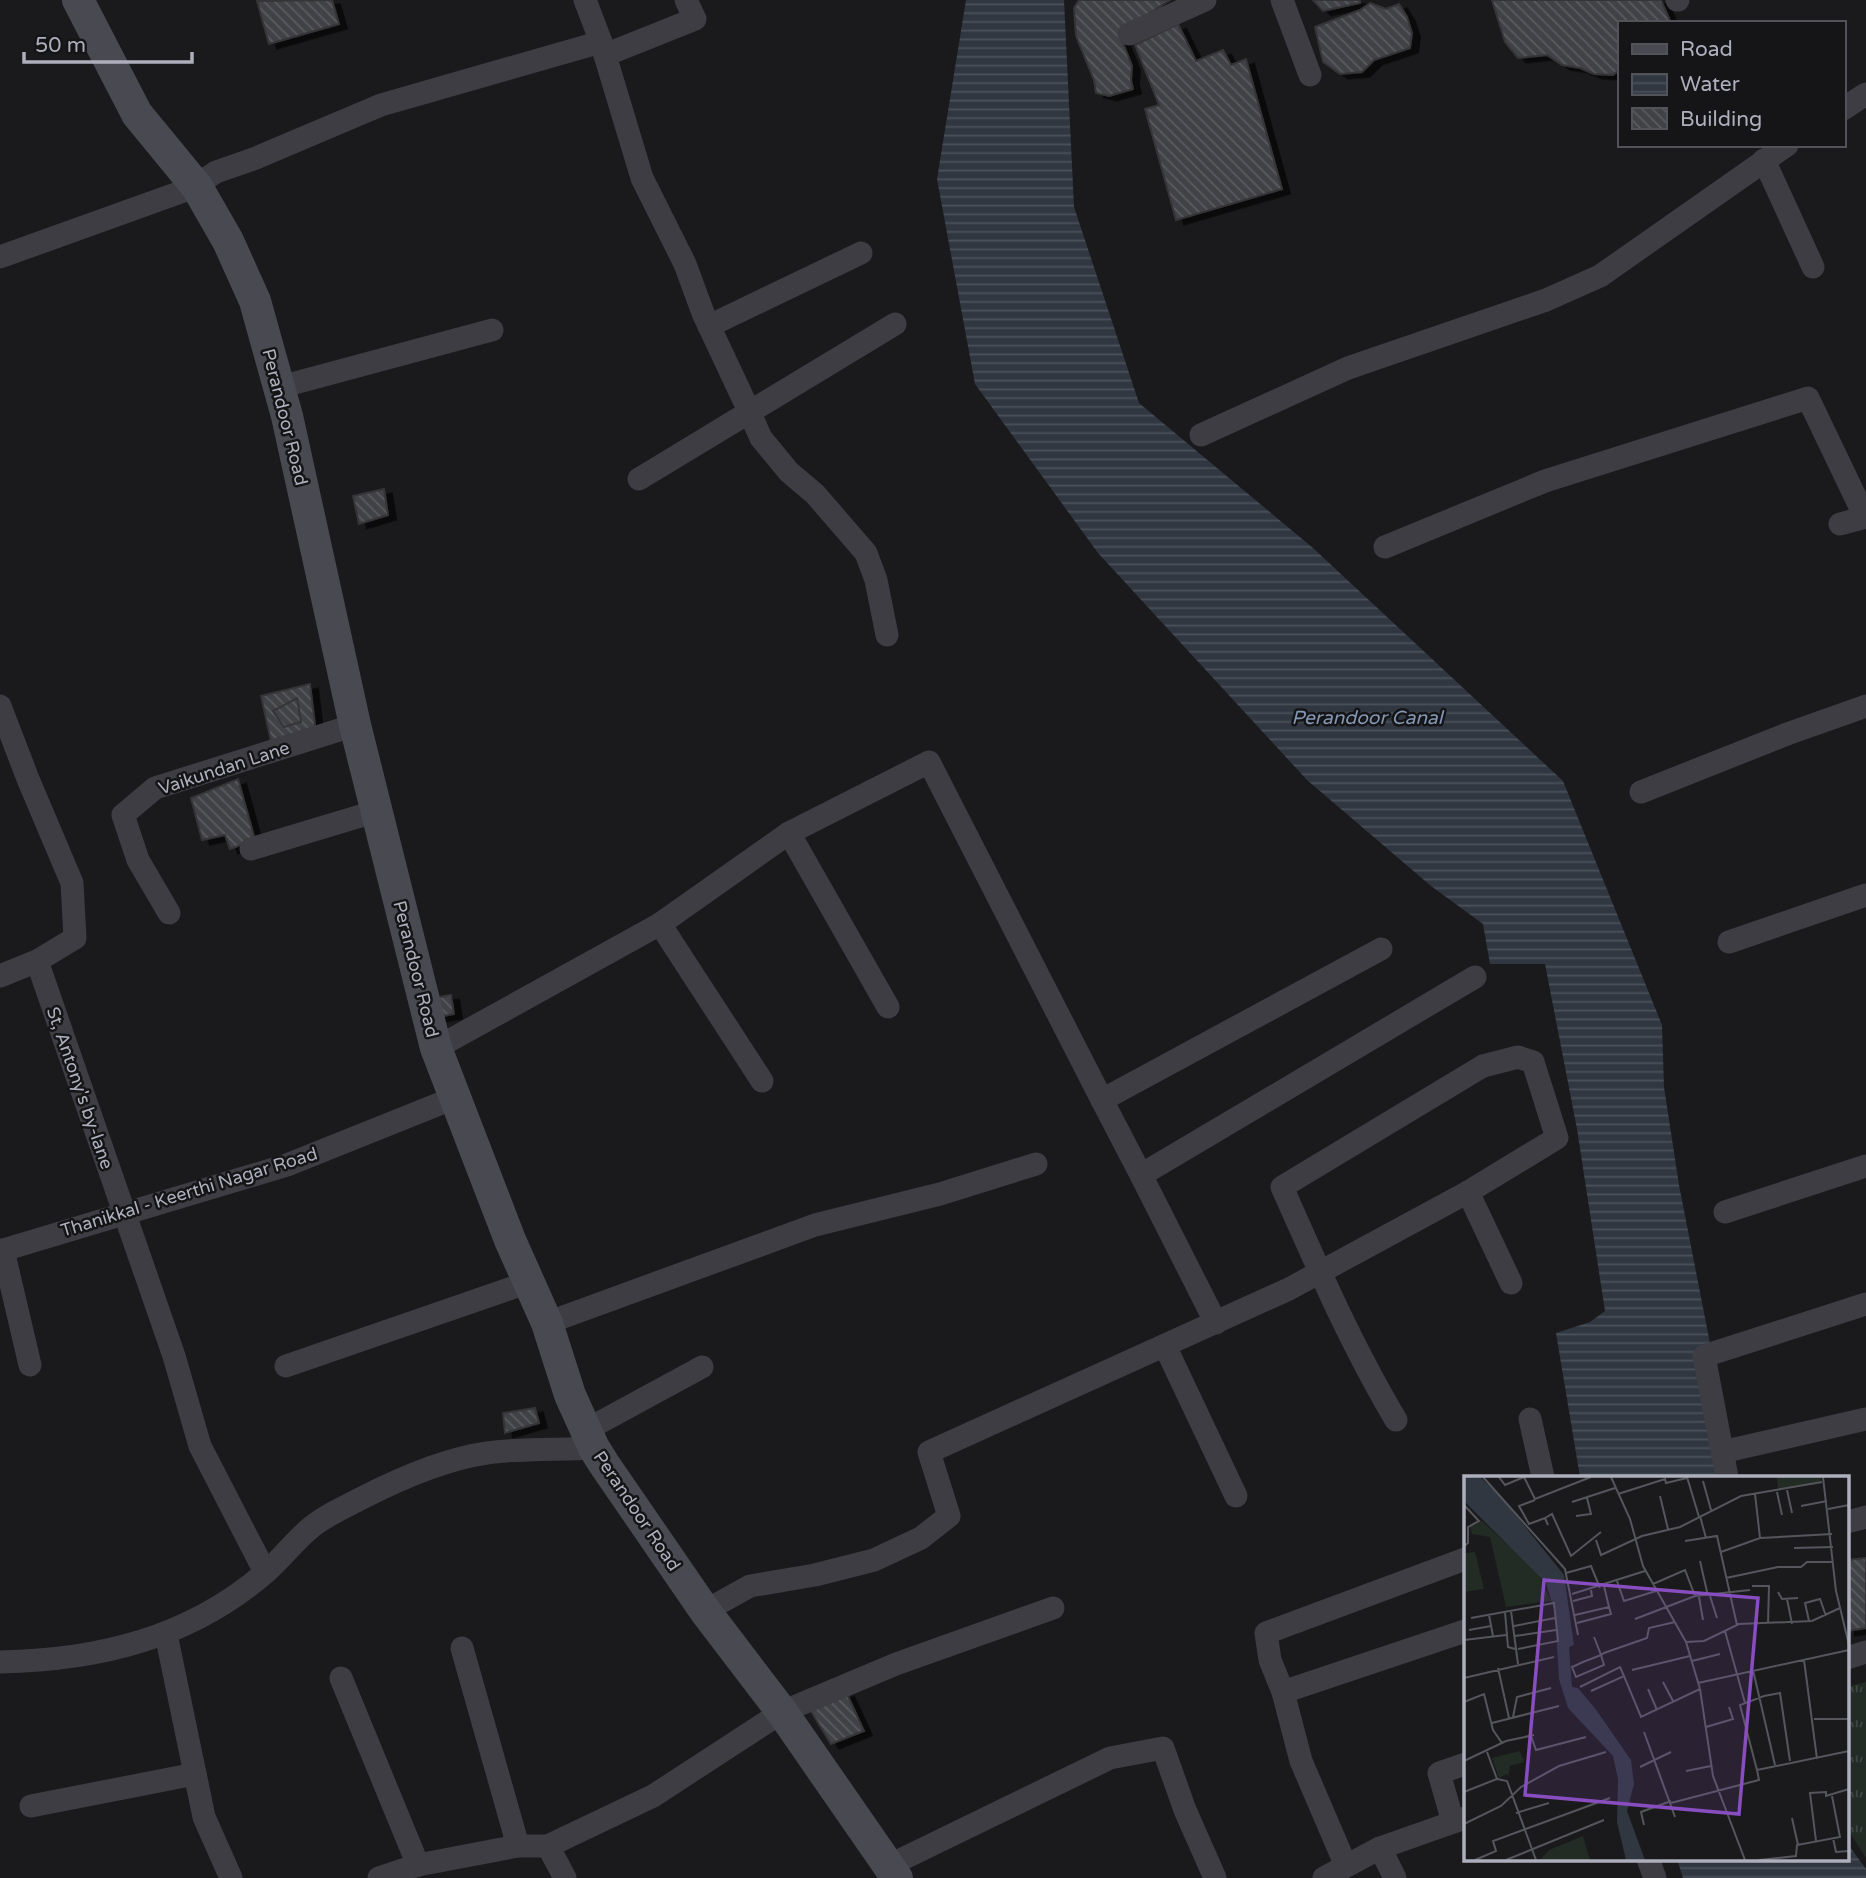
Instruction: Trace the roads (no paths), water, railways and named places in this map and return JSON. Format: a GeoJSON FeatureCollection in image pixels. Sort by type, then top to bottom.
{"type":"FeatureCollection","features":[{"type":"Feature","properties":{"kind":"main road","name":"Perandoor Road"},"geometry":{"type":"LineString","coordinates":[[78,0],[137,114],[197,187],[228,241],[255,301],[280,387],[355,725],[436,1048],[547,1323],[570,1395],[590,1439],[705,1611],[782,1712],[893,1872]]}},
{"type":"Feature","properties":{"kind":"street"},"geometry":{"type":"LineString","coordinates":[[585,0],[603,49],[642,178],[685,264],[709,326],[761,438],[789,472],[815,494],[866,552],[876,580],[887,635]]}},
{"type":"Feature","properties":{"kind":"street"},"geometry":{"type":"LineString","coordinates":[[0,257],[197,187],[216,172],[381,105],[603,49],[695,19],[686,0]]}},
{"type":"Feature","properties":{"kind":"street"},"geometry":{"type":"LineString","coordinates":[[1129,34],[1205,0]]}},
{"type":"Feature","properties":{"kind":"street"},"geometry":{"type":"LineString","coordinates":[[1282,0],[1310,75]]}},
{"type":"Feature","properties":{"kind":"street"},"geometry":{"type":"LineString","coordinates":[[1845,107],[1866,94]]}},
{"type":"Feature","properties":{"kind":"street"},"geometry":{"type":"LineString","coordinates":[[1201,435],[1348,369],[1546,300],[1600,275],[1784,147]]}},
{"type":"Feature","properties":{"kind":"street"},"geometry":{"type":"LineString","coordinates":[[1765,160],[1813,267]]}},
{"type":"Feature","properties":{"kind":"street"},"geometry":{"type":"LineString","coordinates":[[709,326],[861,253]]}},
{"type":"Feature","properties":{"kind":"street"},"geometry":{"type":"LineString","coordinates":[[639,479],[895,324]]}},
{"type":"Feature","properties":{"kind":"street"},"geometry":{"type":"LineString","coordinates":[[280,387],[492,330]]}},
{"type":"Feature","properties":{"kind":"street"},"geometry":{"type":"LineString","coordinates":[[1385,547],[1545,481],[1808,398],[1866,517],[1840,524]]}},
{"type":"Feature","properties":{"kind":"street"},"geometry":{"type":"LineString","coordinates":[[0,706],[72,883],[75,937],[37,961],[0,976]]}},
{"type":"Feature","properties":{"kind":"street"},"geometry":{"type":"LineString","coordinates":[[1641,792],[1866,706]]}},
{"type":"Feature","properties":{"kind":"street","name":"Vaikundan Lane"},"geometry":{"type":"LineString","coordinates":[[169,913],[138,860],[123,815],[155,788],[355,725]]}},
{"type":"Feature","properties":{"kind":"street"},"geometry":{"type":"LineString","coordinates":[[436,1048],[660,924],[789,833],[929,762],[1216,1322]]}},
{"type":"Feature","properties":{"kind":"street"},"geometry":{"type":"LineString","coordinates":[[251,849],[377,811]]}},
{"type":"Feature","properties":{"kind":"street"},"geometry":{"type":"LineString","coordinates":[[789,833],[888,1007]]}},
{"type":"Feature","properties":{"kind":"street"},"geometry":{"type":"LineString","coordinates":[[1729,942],[1866,895]]}},
{"type":"Feature","properties":{"kind":"street"},"geometry":{"type":"LineString","coordinates":[[660,924],[762,1081]]}},
{"type":"Feature","properties":{"kind":"street"},"geometry":{"type":"LineString","coordinates":[[1102,1100],[1381,948]]}},
{"type":"Feature","properties":{"kind":"street","name":"St, Antony's by-lane"},"geometry":{"type":"LineString","coordinates":[[37,961],[174,1356],[200,1446],[265,1573]]}},
{"type":"Feature","properties":{"kind":"street"},"geometry":{"type":"LineString","coordinates":[[1141,1175],[1475,977]]}},
{"type":"Feature","properties":{"kind":"street"},"geometry":{"type":"LineString","coordinates":[[705,1611],[750,1586],[815,1575],[874,1560],[921,1538],[949,1516],[929,1452],[1289,1289],[1320,1271],[1468,1192],[1557,1139],[1533,1062],[1518,1057],[1482,1066],[1282,1187],[1320,1271],[1369,1375],[1396,1420]]}},
{"type":"Feature","properties":{"kind":"street","name":"Thanikkal - Keerthi Nagar Road"},"geometry":{"type":"LineString","coordinates":[[2,1250],[287,1164],[454,1098]]}},
{"type":"Feature","properties":{"kind":"street"},"geometry":{"type":"LineString","coordinates":[[547,1323],[815,1225],[940,1194],[1036,1164]]}},
{"type":"Feature","properties":{"kind":"street"},"geometry":{"type":"LineString","coordinates":[[1725,1212],[1866,1166]]}},
{"type":"Feature","properties":{"kind":"street"},"geometry":{"type":"LineString","coordinates":[[1468,1192],[1511,1283]]}},
{"type":"Feature","properties":{"kind":"street"},"geometry":{"type":"LineString","coordinates":[[2,1250],[30,1365]]}},
{"type":"Feature","properties":{"kind":"street"},"geometry":{"type":"LineString","coordinates":[[286,1366],[529,1282]]}},
{"type":"Feature","properties":{"kind":"street"},"geometry":{"type":"LineString","coordinates":[[1727,1476],[1704,1356],[1866,1304]]}},
{"type":"Feature","properties":{"kind":"street"},"geometry":{"type":"LineString","coordinates":[[1165,1346],[1236,1496]]}},
{"type":"Feature","properties":{"kind":"street"},"geometry":{"type":"LineString","coordinates":[[0,1662],[50,1661],[143,1642],[166,1634],[207,1614],[265,1573],[310,1528],[364,1497],[433,1466],[488,1453],[590,1439],[702,1367]]}},
{"type":"Feature","properties":{"kind":"street"},"geometry":{"type":"LineString","coordinates":[[1530,1419],[1543,1476]]}},
{"type":"Feature","properties":{"kind":"street"},"geometry":{"type":"LineString","coordinates":[[1722,1452],[1866,1419]]}},
{"type":"Feature","properties":{"kind":"street"},"geometry":{"type":"LineString","coordinates":[[1848,1522],[1866,1517]]}},
{"type":"Feature","properties":{"kind":"street"},"geometry":{"type":"LineString","coordinates":[[1346,1866],[1301,1761],[1283,1692],[1270,1660],[1266,1633],[1464,1559]]}},
{"type":"Feature","properties":{"kind":"street"},"geometry":{"type":"LineString","coordinates":[[380,1878],[517,1846],[548,1846],[653,1796],[782,1712],[896,1664],[1053,1608]]}},
{"type":"Feature","properties":{"kind":"street"},"geometry":{"type":"LineString","coordinates":[[1283,1692],[1464,1631]]}},
{"type":"Feature","properties":{"kind":"street"},"geometry":{"type":"LineString","coordinates":[[166,1634],[204,1817],[231,1878]]}},
{"type":"Feature","properties":{"kind":"street"},"geometry":{"type":"LineString","coordinates":[[462,1648],[517,1846]]}},
{"type":"Feature","properties":{"kind":"street"},"geometry":{"type":"LineString","coordinates":[[1848,1658],[1866,1653]]}},
{"type":"Feature","properties":{"kind":"street"},"geometry":{"type":"LineString","coordinates":[[341,1678],[431,1868]]}},
{"type":"Feature","properties":{"kind":"street"},"geometry":{"type":"LineString","coordinates":[[893,1872],[1110,1758],[1163,1748],[1185,1810],[1215,1878]]}},
{"type":"Feature","properties":{"kind":"street"},"geometry":{"type":"LineString","coordinates":[[1324,1878],[1380,1848],[1459,1820],[1439,1773],[1464,1764]]}},
{"type":"Feature","properties":{"kind":"street"},"geometry":{"type":"LineString","coordinates":[[30,1806],[195,1774]]}},
{"type":"Feature","properties":{"kind":"street"},"geometry":{"type":"LineString","coordinates":[[548,1846],[565,1878]]}},
{"type":"Feature","properties":{"kind":"street"},"geometry":{"type":"LineString","coordinates":[[1380,1848],[1395,1878]]}},
{"type":"Feature","properties":{"kind":"street"},"geometry":{"type":"LineString","coordinates":[[1648,1860],[1655,1878]]}},
{"type":"Feature","properties":{"kind":"water","name":"Perandoor Canal"},"geometry":{"type":"Polygon","coordinates":[[[966,0],[1064,0],[1074,207],[1139,403],[1313,548],[1563,781],[1662,1025],[1664,1087],[1679,1185],[1717,1379],[1731,1476],[1580,1476],[1556,1333],[1590,1322],[1605,1311],[1577,1129],[1545,964],[1490,964],[1483,924],[1431,886],[1307,780],[1098,553],[975,384],[937,179],[966,0]]]}},
{"type":"Feature","properties":{"kind":"water"},"geometry":{"type":"Polygon","coordinates":[[[1848,1844],[1866,1869],[1866,1878],[1683,1878],[1677,1860],[1848,1860],[1848,1844]]]}}]}
